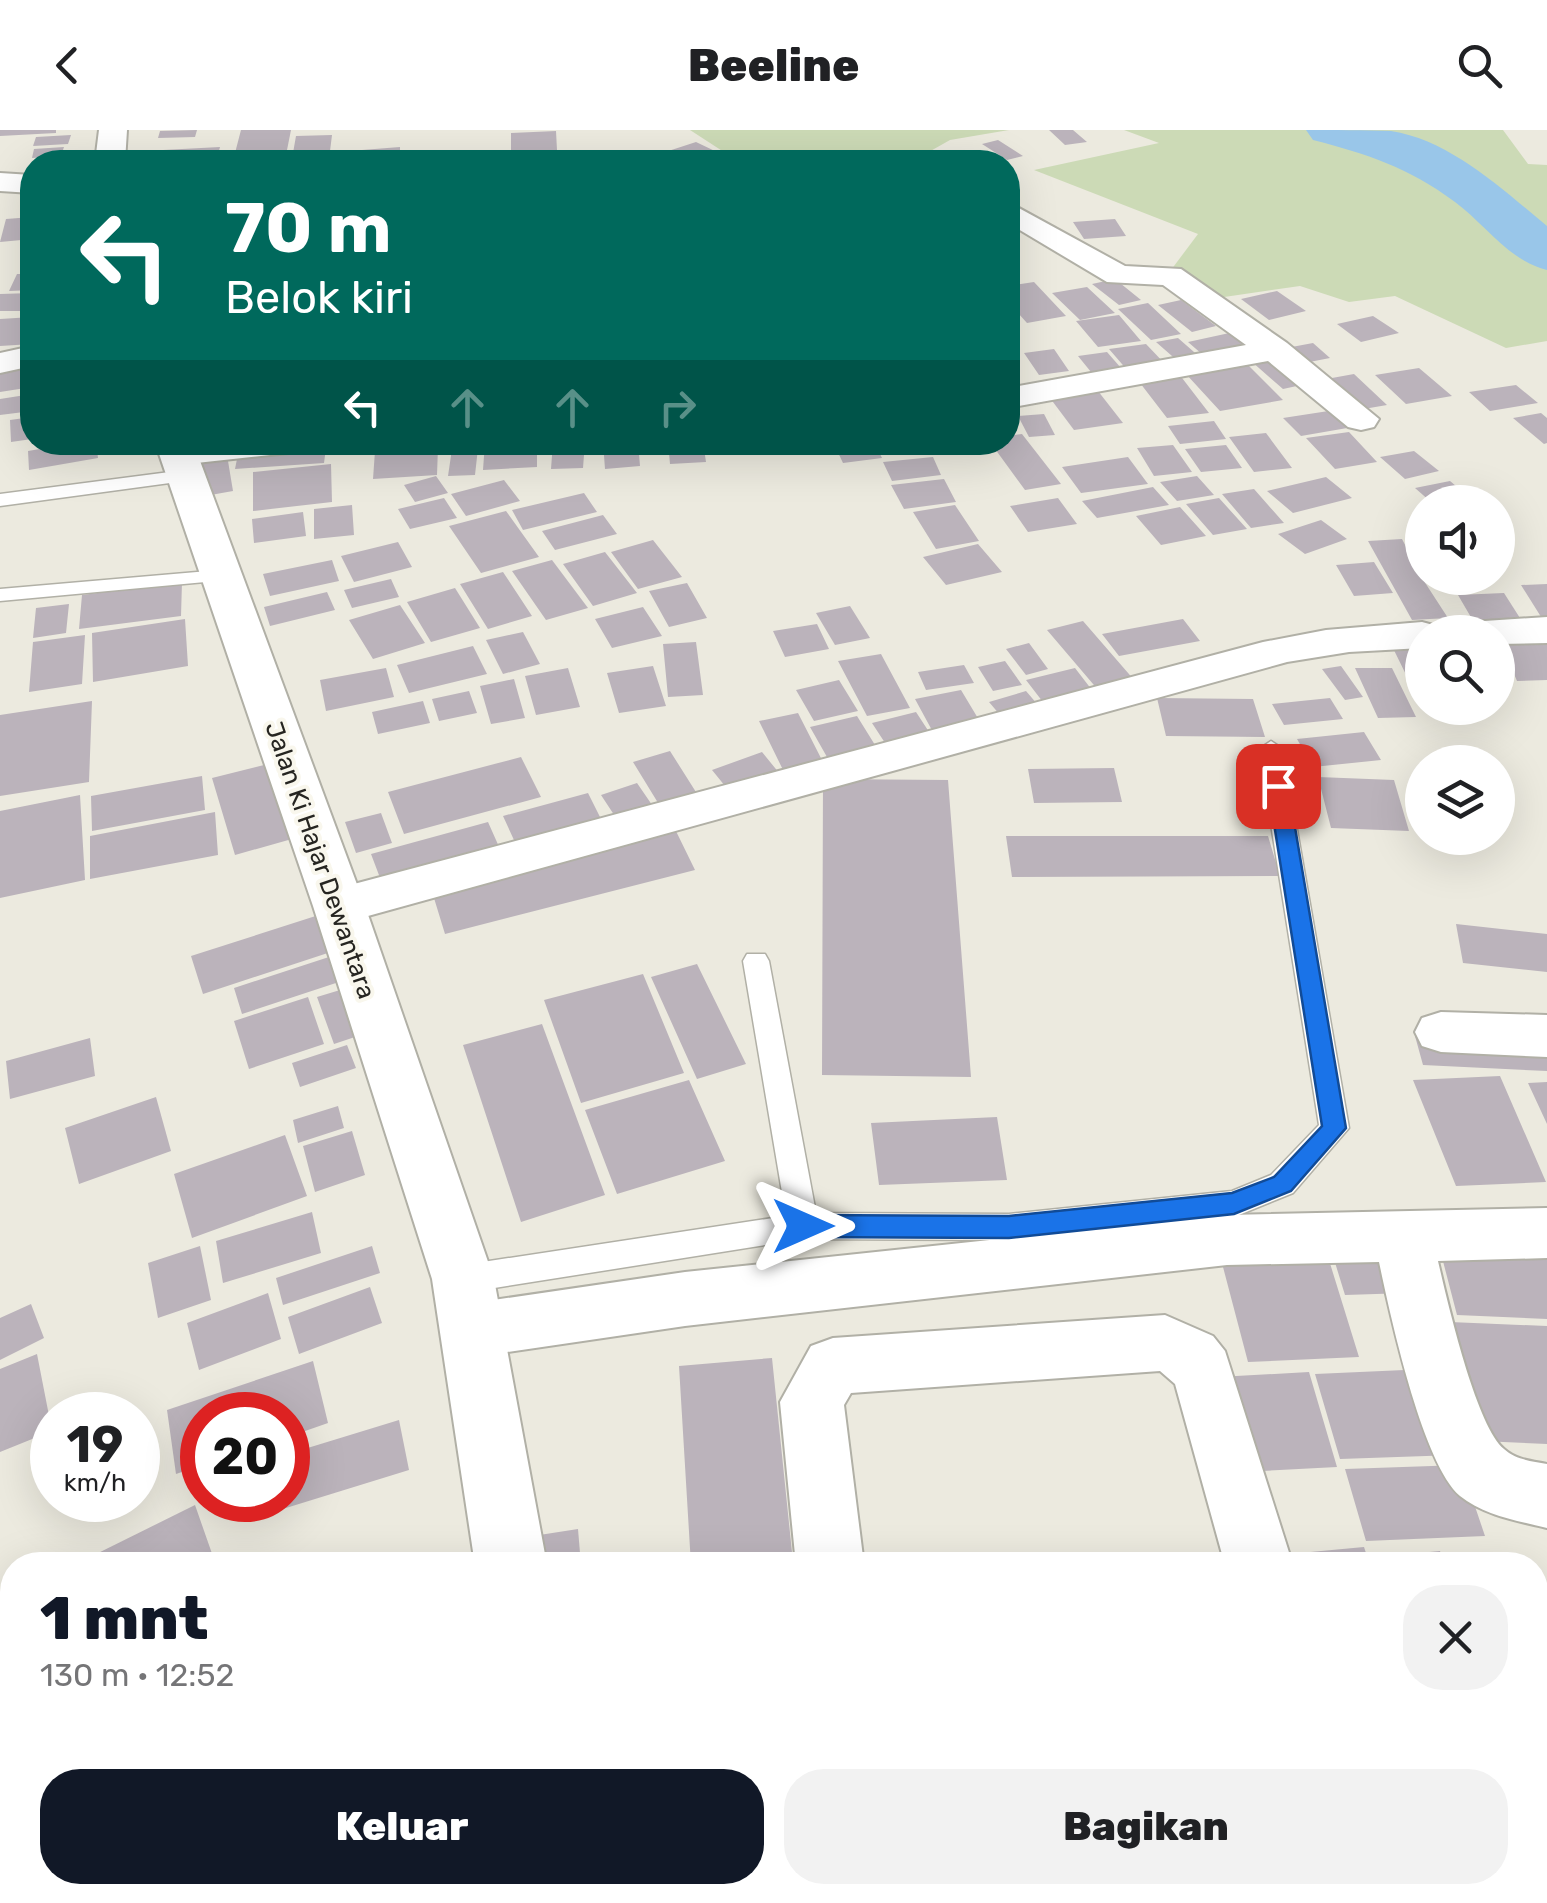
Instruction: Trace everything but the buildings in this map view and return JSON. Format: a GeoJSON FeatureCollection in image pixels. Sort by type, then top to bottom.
{"type":"FeatureCollection","features":[{"type":"Feature","properties":{"kind":"main road","name":"Jalan Ki Hajar Dewantara"},"geometry":{"type":"LineString","coordinates":[[179,457],[339,906],[468,1304],[509,1552]]}},
{"type":"Feature","properties":{"kind":"street"},"geometry":{"type":"LineString","coordinates":[[1020,218],[1118,275],[1170,276],[1275,350],[1360,420]]}},
{"type":"Feature","properties":{"kind":"street"},"geometry":{"type":"LineString","coordinates":[[1020,396],[1275,350]]}},
{"type":"Feature","properties":{"kind":"street"},"geometry":{"type":"LineString","coordinates":[[1515,631],[1547,630]]}},
{"type":"Feature","properties":{"kind":"street"},"geometry":{"type":"LineString","coordinates":[[339,906],[963,741],[1214,672],[1258,656],[1350,639],[1405,636]]}},
{"type":"Feature","properties":{"kind":"street"},"geometry":{"type":"LineString","coordinates":[[1442,1032],[1547,1036]]}},
{"type":"Feature","properties":{"kind":"street"},"geometry":{"type":"LineString","coordinates":[[468,1304],[685,1299],[1227,1240],[1547,1233]]}},
{"type":"Feature","properties":{"kind":"street"},"geometry":{"type":"LineString","coordinates":[[1403,1235],[1421,1317],[1465,1453],[1478,1473],[1494,1483],[1547,1496]]}},
{"type":"Feature","properties":{"kind":"street"},"geometry":{"type":"LineString","coordinates":[[829,1552],[812,1402],[834,1366],[1165,1344],[1191,1356],[1203,1371],[1256,1552]]}},
{"type":"Feature","properties":{"kind":"lane"},"geometry":{"type":"LineString","coordinates":[[0,500],[179,457]]}},
{"type":"Feature","properties":{"kind":"lane"},"geometry":{"type":"LineString","coordinates":[[0,595],[220,576]]}},
{"type":"Feature","properties":{"kind":"lane"},"geometry":{"type":"LineString","coordinates":[[468,1304],[803,1226],[1009,1227],[1234,1204],[1282,1184],[1334,1128],[1272,749]]}},
{"type":"Feature","properties":{"kind":"lane"},"geometry":{"type":"LineString","coordinates":[[756,961],[803,1226]]}},
{"type":"Feature","properties":{"kind":"green space"},"geometry":{"type":"Polygon","coordinates":[[[690,130],[1009,130],[950,140],[932,150],[721,150],[690,130]]]}},
{"type":"Feature","properties":{"kind":"green space"},"geometry":{"type":"Polygon","coordinates":[[[1124,130],[1503,130],[1528,164],[1547,165],[1547,341],[1506,348],[1395,296],[1349,302],[1300,286],[1190,302],[1162,282],[1198,234],[1034,170],[1159,143],[1124,130]]]}},
{"type":"Feature","properties":{"kind":"waterway"},"geometry":{"type":"LineString","coordinates":[[1330,130],[1401,148],[1472,190],[1547,254]]}},
{"type":"Feature","properties":{"kind":"route"},"geometry":{"type":"LineString","coordinates":[[803,1226],[1009,1227],[1234,1204],[1282,1184],[1334,1128],[1278,786]]}}]}
